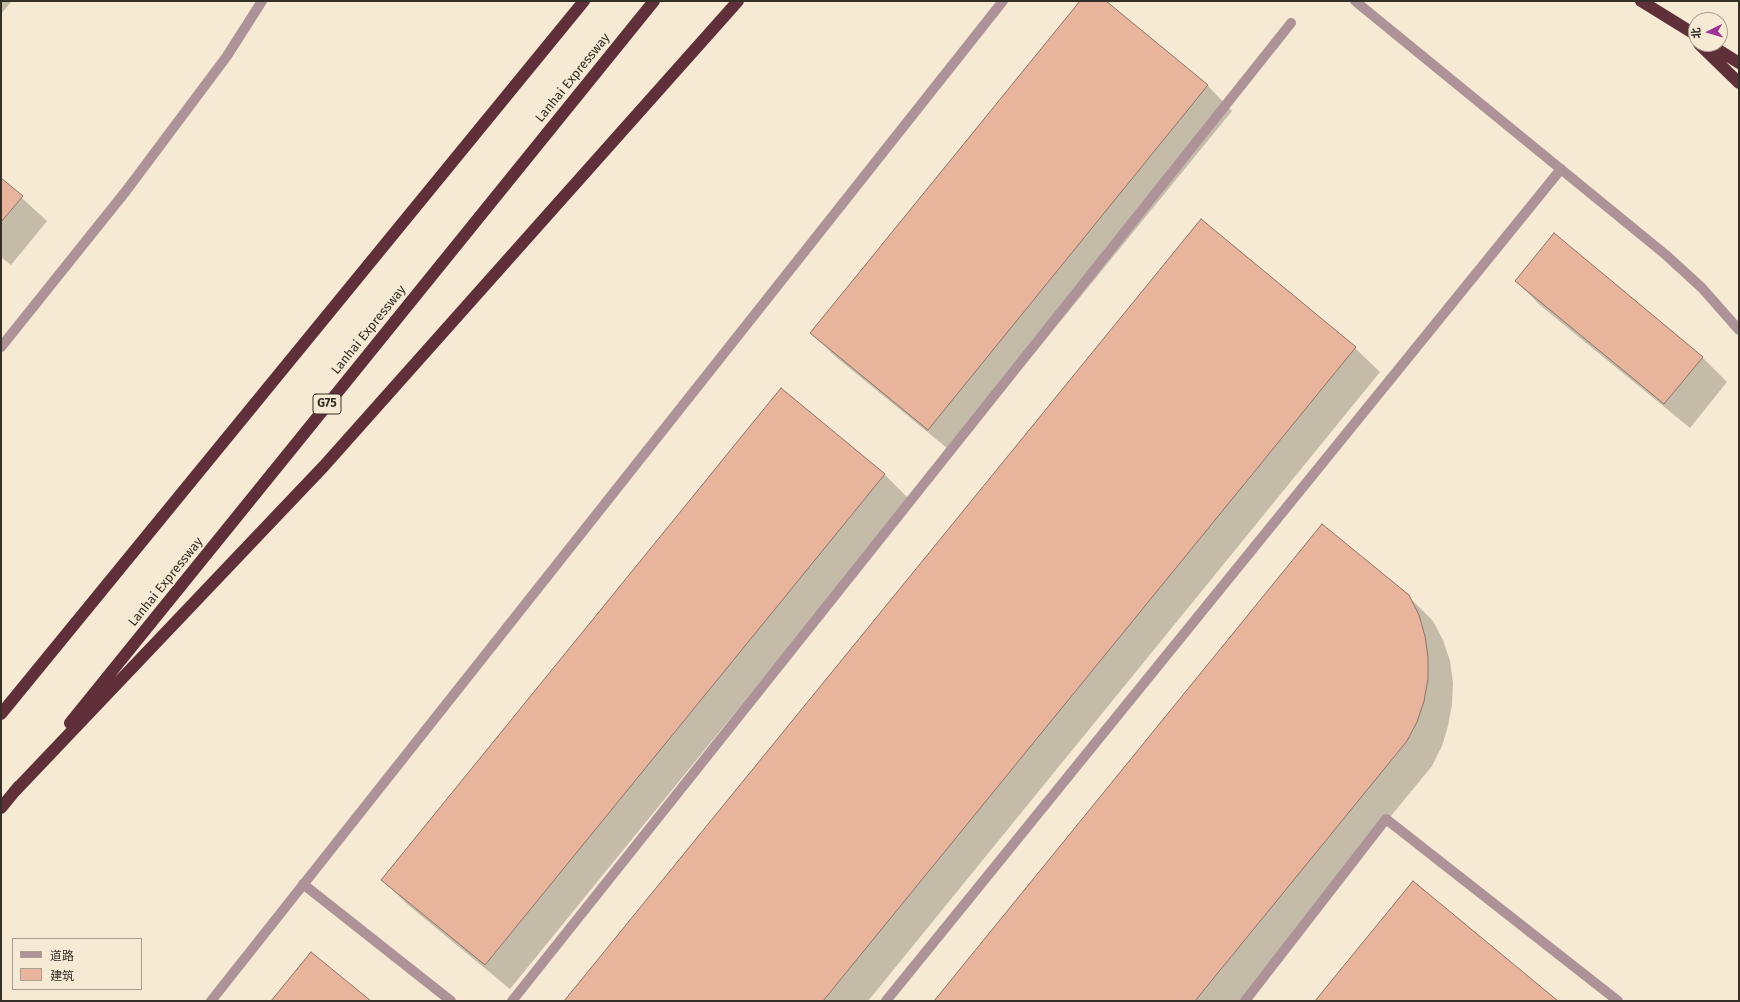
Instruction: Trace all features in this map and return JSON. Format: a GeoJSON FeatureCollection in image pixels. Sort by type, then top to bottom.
{"type":"FeatureCollection","features":[{"type":"Feature","properties":{"kind":"highway"},"geometry":{"type":"LineString","coordinates":[[1,714],[584,1]]}},
{"type":"Feature","properties":{"kind":"highway","name":"Lanhai Expressway"},"geometry":{"type":"LineString","coordinates":[[1,808],[654,1]]}},
{"type":"Feature","properties":{"kind":"highway"},"geometry":{"type":"LineString","coordinates":[[14,792],[324,466],[738,1]]}},
{"type":"Feature","properties":{"kind":"highway"},"geometry":{"type":"LineString","coordinates":[[1641,1],[1688,31]]}},
{"type":"Feature","properties":{"kind":"highway"},"geometry":{"type":"LineString","coordinates":[[1677,23],[1688,33]]}},
{"type":"Feature","properties":{"kind":"highway"},"geometry":{"type":"LineString","coordinates":[[1707,52],[1739,83]]}},
{"type":"Feature","properties":{"kind":"highway"},"geometry":{"type":"LineString","coordinates":[[1721,52],[1739,64]]}},
{"type":"Feature","properties":{"kind":"street"},"geometry":{"type":"LineString","coordinates":[[1,347],[126,191],[227,56],[262,1]]}},
{"type":"Feature","properties":{"kind":"street"},"geometry":{"type":"LineString","coordinates":[[211,1001],[1003,1]]}},
{"type":"Feature","properties":{"kind":"street"},"geometry":{"type":"LineString","coordinates":[[1355,1],[1666,255],[1702,288],[1739,330]]}},
{"type":"Feature","properties":{"kind":"street"},"geometry":{"type":"LineString","coordinates":[[512,1001],[1291,24]]}},
{"type":"Feature","properties":{"kind":"street"},"geometry":{"type":"LineString","coordinates":[[886,1001],[1561,169]]}},
{"type":"Feature","properties":{"kind":"street"},"geometry":{"type":"LineString","coordinates":[[1245,1001],[1386,819],[1618,1001]]}},
{"type":"Feature","properties":{"kind":"street"},"geometry":{"type":"LineString","coordinates":[[303,884],[451,1001]]}},
{"type":"Feature","properties":{"kind":"building"},"geometry":{"type":"Polygon","coordinates":[[[1080,1],[1106,1],[1208,85],[928,430],[810,333],[1080,1]]]}},
{"type":"Feature","properties":{"kind":"building"},"geometry":{"type":"Polygon","coordinates":[[[1,178],[23,196],[1,222],[1,178]]]}},
{"type":"Feature","properties":{"kind":"building"},"geometry":{"type":"Polygon","coordinates":[[[1201,219],[1356,347],[823,1001],[564,1001],[1201,219]]]}},
{"type":"Feature","properties":{"kind":"building"},"geometry":{"type":"Polygon","coordinates":[[[1554,233],[1703,357],[1664,404],[1515,281],[1554,233]]]}},
{"type":"Feature","properties":{"kind":"building"},"geometry":{"type":"Polygon","coordinates":[[[781,388],[885,474],[485,965],[381,880],[781,388]]]}},
{"type":"Feature","properties":{"kind":"building"},"geometry":{"type":"Polygon","coordinates":[[[1322,524],[1409,595],[1419,615],[1425,636],[1428,657],[1428,679],[1424,701],[1417,722],[1407,741],[1195,1001],[934,1001],[1322,524]]]}},
{"type":"Feature","properties":{"kind":"building"},"geometry":{"type":"Polygon","coordinates":[[[1413,881],[1558,1001],[1315,1001],[1413,881]]]}},
{"type":"Feature","properties":{"kind":"building"},"geometry":{"type":"Polygon","coordinates":[[[311,952],[371,1001],[271,1001],[311,952]]]}}]}
